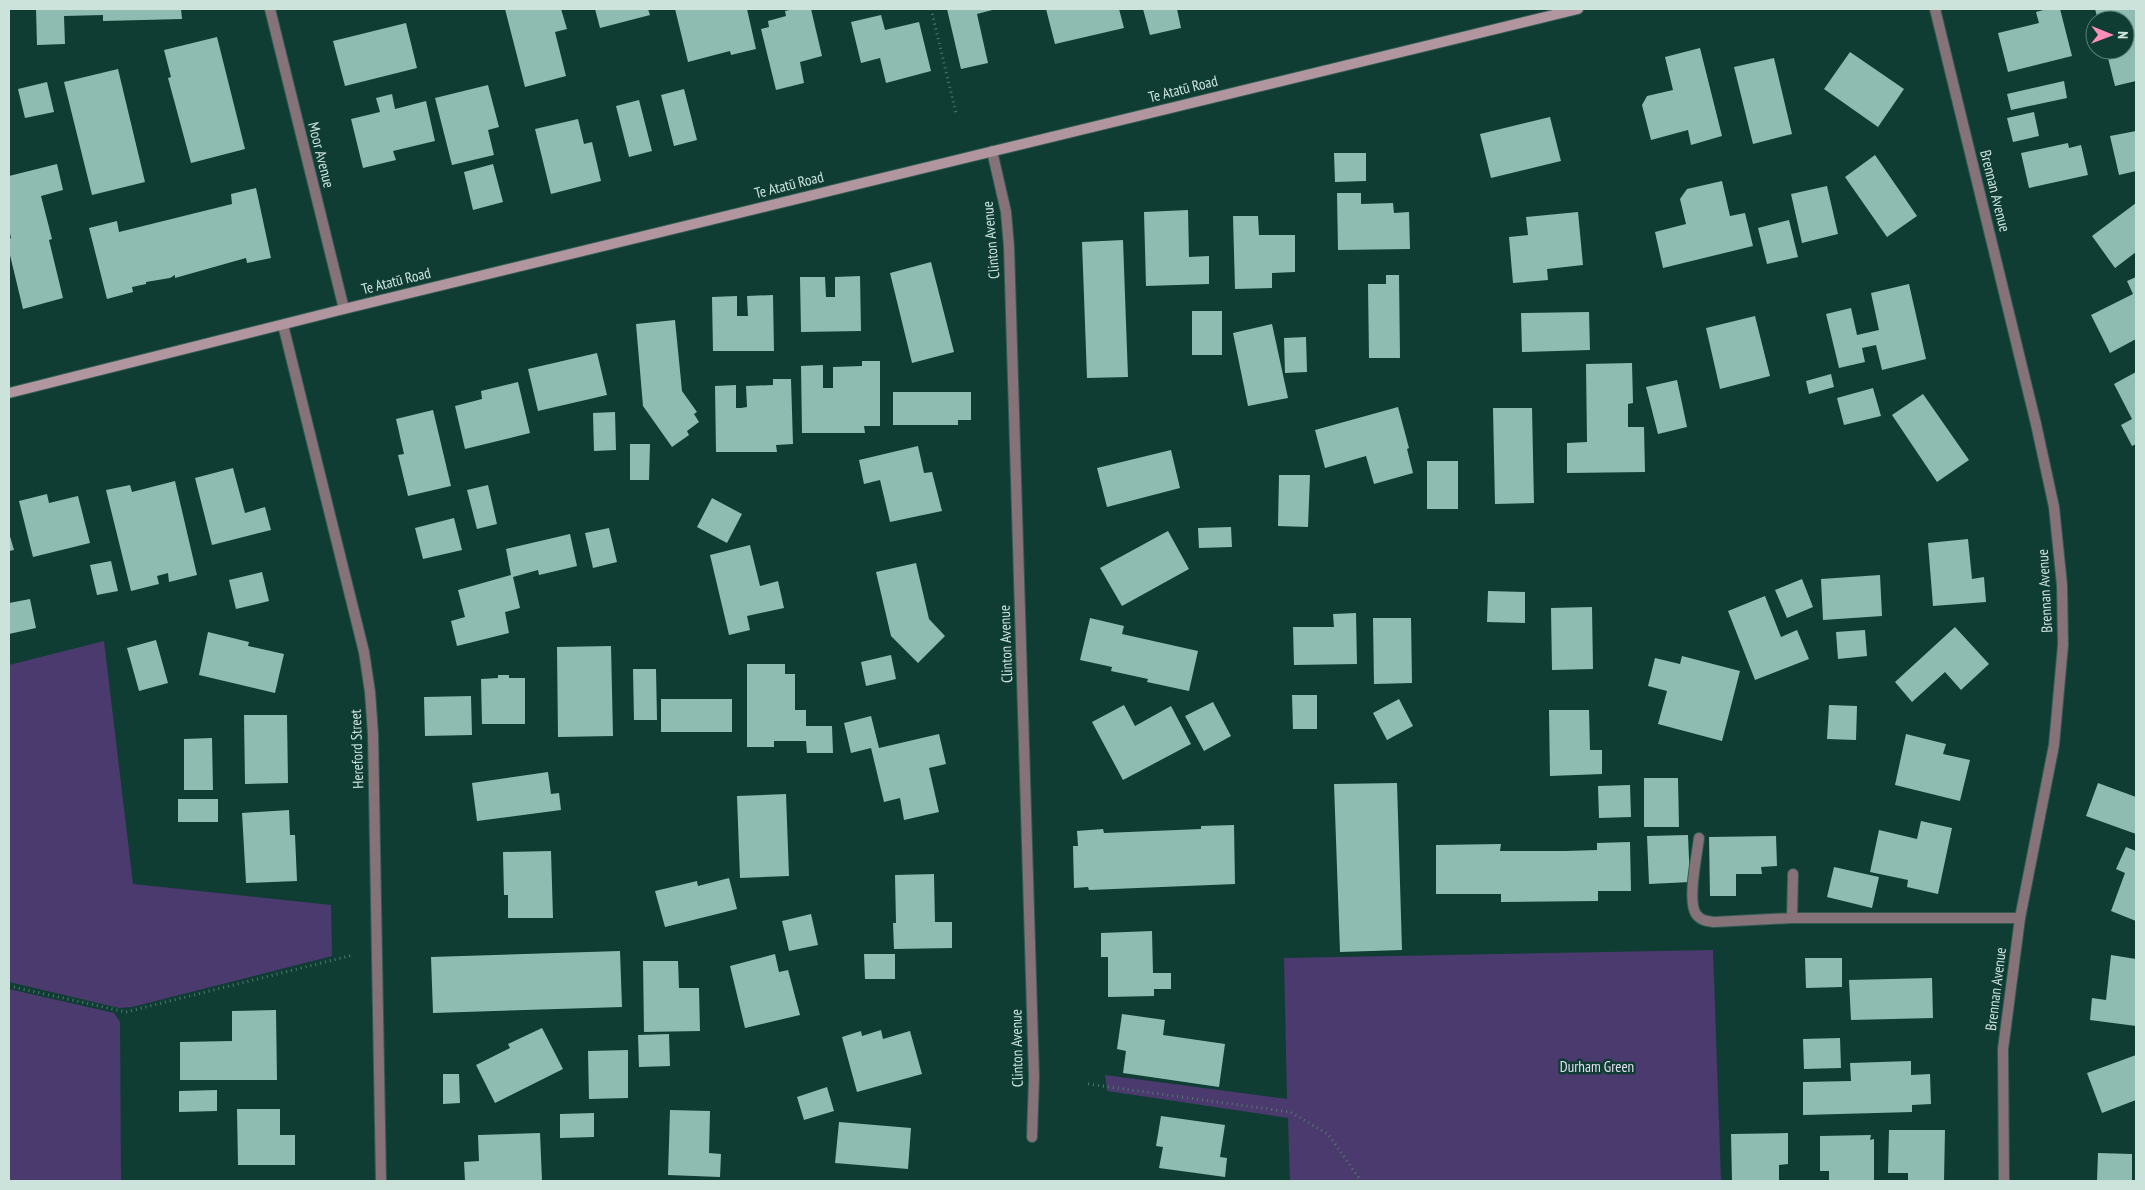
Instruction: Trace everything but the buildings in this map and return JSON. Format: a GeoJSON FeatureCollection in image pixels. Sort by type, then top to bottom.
{"type":"FeatureCollection","features":[{"type":"Feature","properties":{"kind":"main road","name":"Te Atatū Road"},"geometry":{"type":"LineString","coordinates":[[9,393],[344,309],[1578,9]]}},
{"type":"Feature","properties":{"kind":"street","name":"Moor Avenue"},"geometry":{"type":"LineString","coordinates":[[270,9],[344,309]]}},
{"type":"Feature","properties":{"kind":"street","name":"Brennan Avenue"},"geometry":{"type":"LineString","coordinates":[[1935,9],[2036,424],[2054,507],[2058,545],[2062,616],[2060,692],[2054,745],[2020,918],[2003,1049],[2004,1181]]}},
{"type":"Feature","properties":{"kind":"street","name":"Clinton Avenue"},"geometry":{"type":"LineString","coordinates":[[992,151],[1006,212],[1009,247],[1033,1057],[1032,1137]]}},
{"type":"Feature","properties":{"kind":"street","name":"Hereford Street"},"geometry":{"type":"LineString","coordinates":[[283,325],[364,652],[370,692],[373,734],[380,1181]]}},
{"type":"Feature","properties":{"kind":"street"},"geometry":{"type":"LineString","coordinates":[[1699,838],[1692,901],[1696,914],[1702,920],[1714,922],[1792,918],[2020,918]]}},
{"type":"Feature","properties":{"kind":"street"},"geometry":{"type":"LineString","coordinates":[[1792,918],[1793,874]]}},
{"type":"Feature","properties":{"kind":"path"},"geometry":{"type":"LineString","coordinates":[[931,9],[956,113]]}},
{"type":"Feature","properties":{"kind":"path"},"geometry":{"type":"LineString","coordinates":[[9,986],[126,1012],[353,954]]}},
{"type":"Feature","properties":{"kind":"path"},"geometry":{"type":"LineString","coordinates":[[1088,1084],[1290,1112],[1328,1134],[1361,1181]]}},
{"type":"Feature","properties":{"kind":"green space"},"geometry":{"type":"Polygon","coordinates":[[[104,641],[133,884],[331,905],[332,956],[132,1007],[119,1008],[9,982],[9,665],[104,641]]]}},
{"type":"Feature","properties":{"kind":"green space","name":"Durham Green"},"geometry":{"type":"Polygon","coordinates":[[[1713,950],[1721,1181],[1290,1181],[1288,1118],[1107,1091],[1105,1075],[1287,1099],[1284,958],[1713,950]]]}},
{"type":"Feature","properties":{"kind":"green space"},"geometry":{"type":"Polygon","coordinates":[[[9,989],[114,1013],[120,1022],[121,1181],[9,1181],[9,989]]]}}]}
